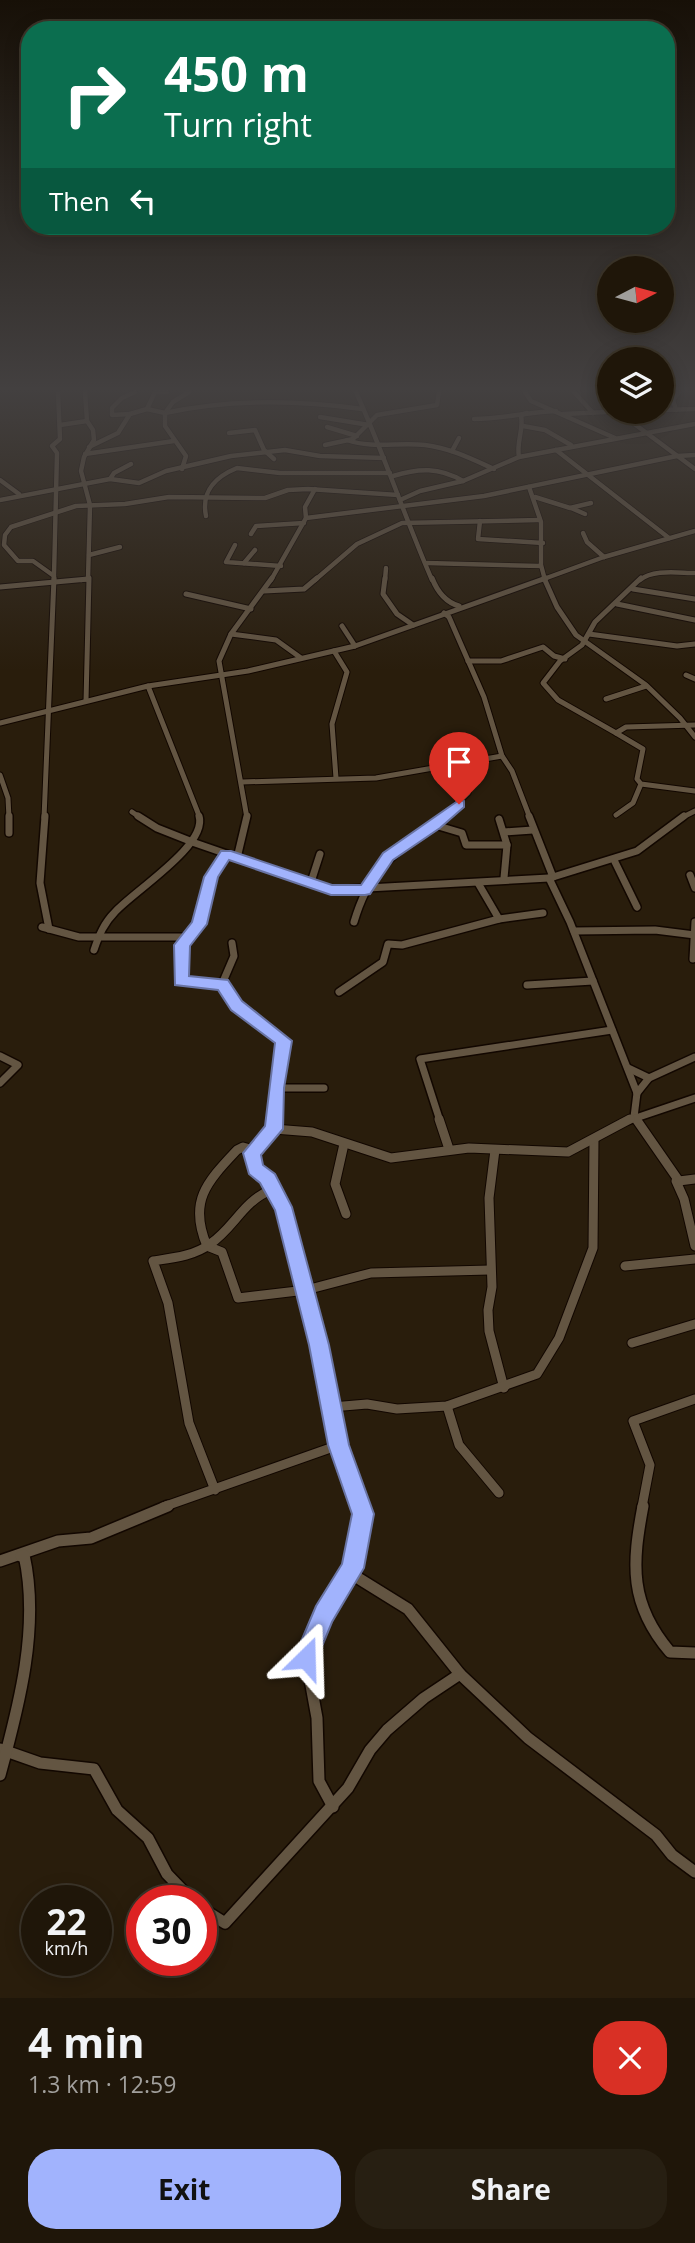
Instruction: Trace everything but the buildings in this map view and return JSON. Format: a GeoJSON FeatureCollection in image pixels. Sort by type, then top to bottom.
{"type":"FeatureCollection","features":[{"type":"Feature","properties":{"kind":"street"},"geometry":{"type":"LineString","coordinates":[[7,485],[19,494]]}},
{"type":"Feature","properties":{"kind":"street"},"geometry":{"type":"LineString","coordinates":[[55,485],[54,580],[44,785],[47,804],[42,831],[44,859],[40,883],[46,928],[95,938],[186,937]]}},
{"type":"Feature","properties":{"kind":"street"},"geometry":{"type":"LineString","coordinates":[[0,500],[71,485]]}},
{"type":"Feature","properties":{"kind":"street"},"geometry":{"type":"LineString","coordinates":[[81,485],[90,505],[86,701]]}},
{"type":"Feature","properties":{"kind":"street"},"geometry":{"type":"LineString","coordinates":[[206,516],[204,496],[212,485]]}},
{"type":"Feature","properties":{"kind":"street"},"geometry":{"type":"LineString","coordinates":[[395,485],[407,522],[437,590],[451,604],[459,606]]}},
{"type":"Feature","properties":{"kind":"street"},"geometry":{"type":"LineString","coordinates":[[251,534],[259,524],[305,520],[400,500],[420,491],[445,485]]}},
{"type":"Feature","properties":{"kind":"street"},"geometry":{"type":"LineString","coordinates":[[54,580],[33,561],[18,561],[1,543],[11,527],[37,517],[54,515],[68,508],[90,505],[204,496],[265,498],[288,490],[315,489],[437,504],[537,485]]}},
{"type":"Feature","properties":{"kind":"street"},"geometry":{"type":"LineString","coordinates":[[600,485],[669,538]]}},
{"type":"Feature","properties":{"kind":"street"},"geometry":{"type":"LineString","coordinates":[[528,487],[535,497],[540,520],[543,543],[541,566],[557,606],[582,645],[612,659],[646,686],[692,726],[695,737]]}},
{"type":"Feature","properties":{"kind":"street"},"geometry":{"type":"LineString","coordinates":[[231,497],[234,489]]}},
{"type":"Feature","properties":{"kind":"street"},"geometry":{"type":"LineString","coordinates":[[237,858],[247,814],[221,674],[221,655],[231,634],[281,566],[305,520],[304,507],[315,489]]}},
{"type":"Feature","properties":{"kind":"street"},"geometry":{"type":"LineString","coordinates":[[535,497],[585,513]]}},
{"type":"Feature","properties":{"kind":"street"},"geometry":{"type":"LineString","coordinates":[[570,508],[590,503]]}},
{"type":"Feature","properties":{"kind":"street"},"geometry":{"type":"LineString","coordinates":[[264,591],[304,589],[357,544],[374,534],[407,522],[540,520]]}},
{"type":"Feature","properties":{"kind":"street"},"geometry":{"type":"LineString","coordinates":[[480,521],[478,538],[543,543]]}},
{"type":"Feature","properties":{"kind":"street"},"geometry":{"type":"LineString","coordinates":[[0,723],[148,686],[355,646],[459,606],[488,600],[604,557],[695,531]]}},
{"type":"Feature","properties":{"kind":"street"},"geometry":{"type":"LineString","coordinates":[[583,533],[587,542],[604,557]]}},
{"type":"Feature","properties":{"kind":"street"},"geometry":{"type":"LineString","coordinates":[[235,545],[225,560],[281,566]]}},
{"type":"Feature","properties":{"kind":"street"},"geometry":{"type":"LineString","coordinates":[[89,555],[120,547]]}},
{"type":"Feature","properties":{"kind":"street"},"geometry":{"type":"LineString","coordinates":[[244,563],[254,550]]}},
{"type":"Feature","properties":{"kind":"street"},"geometry":{"type":"LineString","coordinates":[[426,563],[541,566]]}},
{"type":"Feature","properties":{"kind":"street"},"geometry":{"type":"LineString","coordinates":[[386,568],[383,594],[397,614],[413,625]]}},
{"type":"Feature","properties":{"kind":"street"},"geometry":{"type":"LineString","coordinates":[[695,573],[650,573],[636,583],[633,589],[595,622],[582,645],[559,662],[542,683],[558,700],[643,749],[637,779],[641,785],[695,791]]}},
{"type":"Feature","properties":{"kind":"street"},"geometry":{"type":"LineString","coordinates":[[0,587],[88,579]]}},
{"type":"Feature","properties":{"kind":"street"},"geometry":{"type":"LineString","coordinates":[[633,589],[695,599]]}},
{"type":"Feature","properties":{"kind":"street"},"geometry":{"type":"LineString","coordinates":[[186,594],[251,609]]}},
{"type":"Feature","properties":{"kind":"street"},"geometry":{"type":"LineString","coordinates":[[617,604],[695,620]]}},
{"type":"Feature","properties":{"kind":"street"},"geometry":{"type":"LineString","coordinates":[[444,613],[449,617],[468,661],[502,756],[512,771],[551,878],[628,1068],[637,1093],[634,1117]]}},
{"type":"Feature","properties":{"kind":"street"},"geometry":{"type":"LineString","coordinates":[[342,626],[355,646]]}},
{"type":"Feature","properties":{"kind":"street"},"geometry":{"type":"LineString","coordinates":[[231,634],[276,640],[301,658]]}},
{"type":"Feature","properties":{"kind":"street"},"geometry":{"type":"LineString","coordinates":[[589,634],[677,646],[695,644]]}},
{"type":"Feature","properties":{"kind":"street"},"geometry":{"type":"LineString","coordinates":[[468,661],[501,661],[543,647],[554,656],[566,659]]}},
{"type":"Feature","properties":{"kind":"street"},"geometry":{"type":"LineString","coordinates":[[334,650],[347,671],[332,724],[336,778]]}},
{"type":"Feature","properties":{"kind":"street"},"geometry":{"type":"LineString","coordinates":[[686,674],[695,679]]}},
{"type":"Feature","properties":{"kind":"street"},"geometry":{"type":"LineString","coordinates":[[94,950],[95,938],[128,896],[195,842],[202,822],[148,686]]}},
{"type":"Feature","properties":{"kind":"street"},"geometry":{"type":"LineString","coordinates":[[606,699],[646,686]]}},
{"type":"Feature","properties":{"kind":"street"},"geometry":{"type":"LineString","coordinates":[[616,733],[626,727],[647,725],[692,726]]}},
{"type":"Feature","properties":{"kind":"street"},"geometry":{"type":"LineString","coordinates":[[242,782],[376,778],[502,756]]}},
{"type":"Feature","properties":{"kind":"street"},"geometry":{"type":"LineString","coordinates":[[354,922],[358,900],[388,856],[435,825],[468,793],[470,761]]}},
{"type":"Feature","properties":{"kind":"street"},"geometry":{"type":"LineString","coordinates":[[0,775],[8,798],[9,833]]}},
{"type":"Feature","properties":{"kind":"street"},"geometry":{"type":"LineString","coordinates":[[616,815],[633,803],[641,785]]}},
{"type":"Feature","properties":{"kind":"street"},"geometry":{"type":"LineString","coordinates":[[132,812],[157,828],[331,890],[365,890],[478,883],[504,878],[551,878],[615,862],[651,843],[678,817],[695,811]]}},
{"type":"Feature","properties":{"kind":"street"},"geometry":{"type":"LineString","coordinates":[[499,820],[507,845],[507,862],[503,864],[504,878]]}},
{"type":"Feature","properties":{"kind":"street"},"geometry":{"type":"LineString","coordinates":[[435,825],[462,834],[466,845],[507,845]]}},
{"type":"Feature","properties":{"kind":"street"},"geometry":{"type":"LineString","coordinates":[[504,832],[533,830]]}},
{"type":"Feature","properties":{"kind":"street"},"geometry":{"type":"LineString","coordinates":[[312,882],[320,853]]}},
{"type":"Feature","properties":{"kind":"street"},"geometry":{"type":"LineString","coordinates":[[222,984],[181,981],[182,945],[199,924],[211,877],[226,854]]}},
{"type":"Feature","properties":{"kind":"street"},"geometry":{"type":"LineString","coordinates":[[615,862],[637,907]]}},
{"type":"Feature","properties":{"kind":"street"},"geometry":{"type":"LineString","coordinates":[[690,875],[695,888]]}},
{"type":"Feature","properties":{"kind":"street"},"geometry":{"type":"LineString","coordinates":[[478,883],[499,919]]}},
{"type":"Feature","properties":{"kind":"street"},"geometry":{"type":"LineString","coordinates":[[339,992],[383,962],[388,944],[401,945],[499,919],[542,913]]}},
{"type":"Feature","properties":{"kind":"street"},"geometry":{"type":"LineString","coordinates":[[570,922],[584,929]]}},
{"type":"Feature","properties":{"kind":"street"},"geometry":{"type":"LineString","coordinates":[[693,960],[695,922]]}},
{"type":"Feature","properties":{"kind":"street"},"geometry":{"type":"LineString","coordinates":[[574,931],[656,930],[695,935]]}},
{"type":"Feature","properties":{"kind":"street"},"geometry":{"type":"LineString","coordinates":[[222,984],[234,956],[232,943]]}},
{"type":"Feature","properties":{"kind":"street"},"geometry":{"type":"LineString","coordinates":[[527,985],[593,981]]}},
{"type":"Feature","properties":{"kind":"street"},"geometry":{"type":"LineString","coordinates":[[222,984],[237,1006],[283,1041],[276,1088],[274,1129],[254,1150],[255,1168],[268,1179],[271,1190],[283,1207],[306,1290],[339,1445],[363,1514],[353,1568],[324,1614],[306,1658],[317,1718],[319,1781],[333,1807]]}},
{"type":"Feature","properties":{"kind":"street"},"geometry":{"type":"LineString","coordinates":[[449,1149],[420,1059],[504,1044],[611,1030]]}},
{"type":"Feature","properties":{"kind":"street"},"geometry":{"type":"LineString","coordinates":[[0,1056],[18,1065],[0,1083]]}},
{"type":"Feature","properties":{"kind":"street"},"geometry":{"type":"LineString","coordinates":[[637,1093],[649,1078],[695,1057]]}},
{"type":"Feature","properties":{"kind":"street"},"geometry":{"type":"LineString","coordinates":[[628,1068],[649,1078]]}},
{"type":"Feature","properties":{"kind":"street"},"geometry":{"type":"LineString","coordinates":[[276,1088],[324,1088]]}},
{"type":"Feature","properties":{"kind":"street"},"geometry":{"type":"LineString","coordinates":[[274,1129],[312,1132],[391,1158],[449,1149],[568,1152],[634,1117],[695,1098]]}},
{"type":"Feature","properties":{"kind":"street"},"geometry":{"type":"LineString","coordinates":[[634,1117],[653,1137],[660,1155],[679,1181]]}},
{"type":"Feature","properties":{"kind":"street"},"geometry":{"type":"LineString","coordinates":[[332,1407],[367,1404],[397,1409],[447,1406],[480,1392],[504,1388],[537,1374],[558,1338],[593,1248],[594,1140]]}},
{"type":"Feature","properties":{"kind":"street"},"geometry":{"type":"LineString","coordinates":[[344,1144],[335,1184],[346,1214]]}},
{"type":"Feature","properties":{"kind":"street"},"geometry":{"type":"LineString","coordinates":[[254,1150],[243,1147],[237,1150],[208,1182],[198,1203],[196,1222],[207,1246],[222,1252],[238,1298],[306,1290],[371,1273],[490,1270]]}},
{"type":"Feature","properties":{"kind":"street"},"geometry":{"type":"LineString","coordinates":[[495,1150],[489,1198],[489,1331],[504,1388]]}},
{"type":"Feature","properties":{"kind":"street"},"geometry":{"type":"LineString","coordinates":[[679,1181],[695,1180]]}},
{"type":"Feature","properties":{"kind":"street"},"geometry":{"type":"LineString","coordinates":[[679,1181],[676,1181],[691,1215],[695,1246]]}},
{"type":"Feature","properties":{"kind":"street"},"geometry":{"type":"LineString","coordinates":[[215,1490],[189,1423],[168,1303],[153,1261],[187,1256],[207,1246],[219,1237],[256,1194],[271,1190]]}},
{"type":"Feature","properties":{"kind":"street"},"geometry":{"type":"LineString","coordinates":[[625,1266],[695,1259]]}},
{"type":"Feature","properties":{"kind":"street"},"geometry":{"type":"LineString","coordinates":[[632,1343],[695,1324]]}},
{"type":"Feature","properties":{"kind":"street"},"geometry":{"type":"LineString","coordinates":[[695,1399],[633,1421],[650,1465],[634,1555],[634,1575],[653,1632],[670,1651],[695,1653]]}},
{"type":"Feature","properties":{"kind":"street"},"geometry":{"type":"LineString","coordinates":[[447,1406],[459,1445],[499,1493]]}},
{"type":"Feature","properties":{"kind":"street"},"geometry":{"type":"LineString","coordinates":[[18,1557],[58,1541],[91,1538],[147,1513],[339,1445]]}},
{"type":"Feature","properties":{"kind":"street"},"geometry":{"type":"LineString","coordinates":[[0,1560],[24,1555],[28,1567],[30,1596],[0,1775]]}},
{"type":"Feature","properties":{"kind":"street"},"geometry":{"type":"LineString","coordinates":[[353,1568],[358,1578],[408,1609],[460,1674],[502,1716],[656,1835],[672,1855],[695,1872]]}},
{"type":"Feature","properties":{"kind":"street"},"geometry":{"type":"LineString","coordinates":[[217,1918],[225,1923],[279,1869],[317,1820],[333,1807],[355,1780],[370,1749],[431,1690],[460,1674]]}},
{"type":"Feature","properties":{"kind":"street"},"geometry":{"type":"LineString","coordinates":[[4,1749],[40,1763],[94,1769],[117,1810],[148,1838],[167,1874],[178,1885]]}},
{"type":"Feature","properties":{"kind":"route"},"geometry":{"type":"LineString","coordinates":[[306,1658],[311,1640],[324,1614],[353,1568],[363,1514],[348,1464],[339,1445],[319,1345],[283,1207],[271,1190],[268,1179],[255,1168],[252,1153],[256,1145],[274,1129],[276,1088],[283,1041],[261,1021],[237,1006],[222,984],[210,981],[181,981],[179,971],[182,945],[201,920],[211,877],[226,854],[331,890],[365,890],[388,856],[435,825],[459,804]]}}]}
